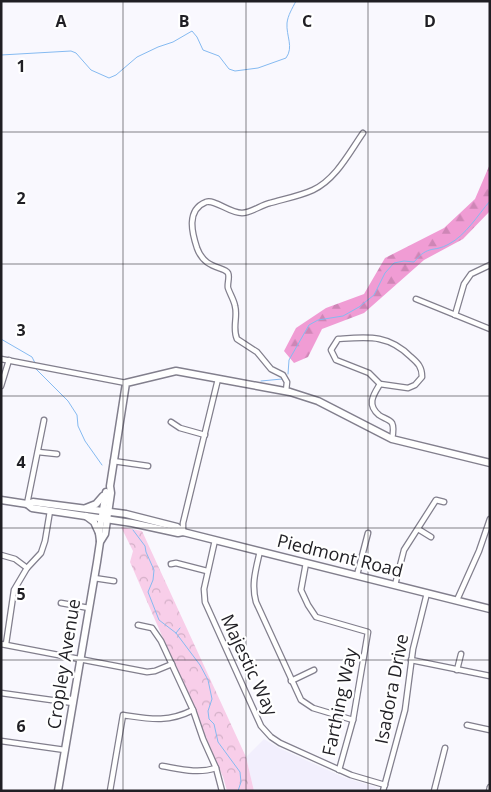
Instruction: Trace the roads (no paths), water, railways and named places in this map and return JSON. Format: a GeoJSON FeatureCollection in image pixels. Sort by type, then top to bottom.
{"type":"FeatureCollection","features":[{"type":"Feature","properties":{"kind":"street"},"geometry":{"type":"LineString","coordinates":[[286,391],[287,382],[283,375],[271,369],[258,352],[238,339],[234,324],[236,307],[228,288],[227,271],[212,266],[203,260],[191,222],[192,218],[199,206],[210,201],[216,202],[234,212],[246,213],[262,205],[313,190],[336,172],[363,133]]}},
{"type":"Feature","properties":{"kind":"street"},"geometry":{"type":"LineString","coordinates":[[455,315],[464,284],[471,274],[490,265]]}},
{"type":"Feature","properties":{"kind":"street"},"geometry":{"type":"LineString","coordinates":[[416,299],[490,329]]}},
{"type":"Feature","properties":{"kind":"street"},"geometry":{"type":"LineString","coordinates":[[380,384],[369,373],[336,360],[331,350],[338,339],[389,340],[404,350],[420,365],[422,377],[415,385],[401,387],[387,383],[380,384],[372,395],[371,400],[374,409],[378,414],[391,422],[393,426],[392,439]]}},
{"type":"Feature","properties":{"kind":"street"},"geometry":{"type":"LineString","coordinates":[[1,359],[126,383],[176,371],[286,391],[318,401],[392,439],[490,462]]}},
{"type":"Feature","properties":{"kind":"street"},"geometry":{"type":"LineString","coordinates":[[1,386],[8,360]]}},
{"type":"Feature","properties":{"kind":"street"},"geometry":{"type":"LineString","coordinates":[[183,532],[218,379]]}},
{"type":"Feature","properties":{"kind":"street","name":"Cropley Avenue"},"geometry":{"type":"LineString","coordinates":[[58,791],[126,383]]}},
{"type":"Feature","properties":{"kind":"street"},"geometry":{"type":"LineString","coordinates":[[27,504],[44,420]]}},
{"type":"Feature","properties":{"kind":"street"},"geometry":{"type":"LineString","coordinates":[[171,422],[180,428],[205,435]]}},
{"type":"Feature","properties":{"kind":"street"},"geometry":{"type":"LineString","coordinates":[[38,452],[57,454]]}},
{"type":"Feature","properties":{"kind":"street"},"geometry":{"type":"LineString","coordinates":[[113,461],[148,466]]}},
{"type":"Feature","properties":{"kind":"street"},"geometry":{"type":"LineString","coordinates":[[124,522],[112,525],[102,533],[85,512],[96,504],[109,490],[114,504],[126,514]]}},
{"type":"Feature","properties":{"kind":"street","name":"Piedmont Road"},"geometry":{"type":"LineString","coordinates":[[1,500],[27,504],[33,502],[105,515],[126,514],[177,527],[183,532]]}},
{"type":"Feature","properties":{"kind":"street"},"geometry":{"type":"LineString","coordinates":[[395,585],[404,550],[436,500],[444,502]]}},
{"type":"Feature","properties":{"kind":"street","name":"Piedmont Road"},"geometry":{"type":"LineString","coordinates":[[27,504],[32,508],[50,512],[85,512]]}},
{"type":"Feature","properties":{"kind":"street"},"geometry":{"type":"LineString","coordinates":[[50,512],[41,553],[27,568],[14,590],[4,644],[147,672],[172,664]]}},
{"type":"Feature","properties":{"kind":"street","name":"Piedmont Road"},"geometry":{"type":"LineString","coordinates":[[105,515],[124,522],[178,533],[183,532],[490,609]]}},
{"type":"Feature","properties":{"kind":"street"},"geometry":{"type":"LineString","coordinates":[[457,600],[479,551],[490,519]]}},
{"type":"Feature","properties":{"kind":"street"},"geometry":{"type":"LineString","coordinates":[[418,529],[431,537]]}},
{"type":"Feature","properties":{"kind":"street"},"geometry":{"type":"LineString","coordinates":[[357,575],[368,533]]}},
{"type":"Feature","properties":{"kind":"street","name":"Majestic Way"},"geometry":{"type":"LineString","coordinates":[[215,540],[204,589],[205,602],[261,726],[271,737],[280,743],[352,776],[385,785]]}},
{"type":"Feature","properties":{"kind":"street"},"geometry":{"type":"LineString","coordinates":[[260,551],[253,579],[254,596],[301,700],[313,708],[353,720]]}},
{"type":"Feature","properties":{"kind":"street"},"geometry":{"type":"LineString","coordinates":[[1,555],[15,559],[27,568]]}},
{"type":"Feature","properties":{"kind":"street"},"geometry":{"type":"LineString","coordinates":[[171,564],[176,563],[207,571]]}},
{"type":"Feature","properties":{"kind":"street","name":"Farthing Way"},"geometry":{"type":"LineString","coordinates":[[306,563],[301,590],[316,617],[368,632],[353,720],[339,770]]}},
{"type":"Feature","properties":{"kind":"street"},"geometry":{"type":"LineString","coordinates":[[94,578],[114,581]]}},
{"type":"Feature","properties":{"kind":"street","name":"Isadora Drive"},"geometry":{"type":"LineString","coordinates":[[383,791],[405,710],[411,660],[427,593]]}},
{"type":"Feature","properties":{"kind":"street"},"geometry":{"type":"LineString","coordinates":[[61,603],[89,608]]}},
{"type":"Feature","properties":{"kind":"street"},"geometry":{"type":"LineString","coordinates":[[138,625],[152,628],[172,664],[216,768],[222,791]]}},
{"type":"Feature","properties":{"kind":"street"},"geometry":{"type":"LineString","coordinates":[[457,670],[461,654]]}},
{"type":"Feature","properties":{"kind":"street"},"geometry":{"type":"LineString","coordinates":[[411,660],[490,676]]}},
{"type":"Feature","properties":{"kind":"street"},"geometry":{"type":"LineString","coordinates":[[291,681],[314,670]]}},
{"type":"Feature","properties":{"kind":"street"},"geometry":{"type":"LineString","coordinates":[[1,693],[73,703]]}},
{"type":"Feature","properties":{"kind":"street"},"geometry":{"type":"LineString","coordinates":[[110,791],[123,715],[158,720],[176,717],[193,710]]}},
{"type":"Feature","properties":{"kind":"street"},"geometry":{"type":"LineString","coordinates":[[466,725],[490,730]]}},
{"type":"Feature","properties":{"kind":"street"},"geometry":{"type":"LineString","coordinates":[[1,741],[65,750]]}},
{"type":"Feature","properties":{"kind":"street"},"geometry":{"type":"LineString","coordinates":[[434,791],[445,748]]}},
{"type":"Feature","properties":{"kind":"street"},"geometry":{"type":"LineString","coordinates":[[162,766],[193,771],[208,771],[216,768]]}},
{"type":"Feature","properties":{"kind":"street"},"geometry":{"type":"LineString","coordinates":[[489,791],[490,787]]}},
{"type":"Feature","properties":{"kind":"waterway"},"geometry":{"type":"LineString","coordinates":[[1,55],[71,51],[76,53],[91,70],[109,78],[116,75],[137,57],[173,42],[192,31],[203,50],[219,56],[229,69],[235,71],[258,68],[286,58],[290,46],[287,28],[288,20],[296,1]]}},
{"type":"Feature","properties":{"kind":"waterway"},"geometry":{"type":"LineString","coordinates":[[288,374],[289,360],[309,325],[318,320],[343,316],[359,307],[374,295],[385,273],[394,263],[414,262],[427,251],[444,247],[455,240],[466,230],[490,201]]}},
{"type":"Feature","properties":{"kind":"waterway"},"geometry":{"type":"LineString","coordinates":[[1,339],[32,357],[35,363]]}},
{"type":"Feature","properties":{"kind":"waterway"},"geometry":{"type":"LineString","coordinates":[[35,368],[68,401],[77,415],[78,426],[85,441],[102,465]]}},
{"type":"Feature","properties":{"kind":"waterway"},"geometry":{"type":"LineString","coordinates":[[261,381],[282,379]]}},
{"type":"Feature","properties":{"kind":"waterway"},"geometry":{"type":"LineString","coordinates":[[133,530],[145,546],[154,570],[153,580],[148,592],[159,620],[176,633],[200,665],[208,680],[212,699],[208,711],[209,719],[214,724],[218,742],[240,772],[241,782],[238,791]]}},
{"type":"Feature","properties":{"kind":"waterway"},"geometry":{"type":"LineString","coordinates":[[176,633],[180,628]]}}]}
